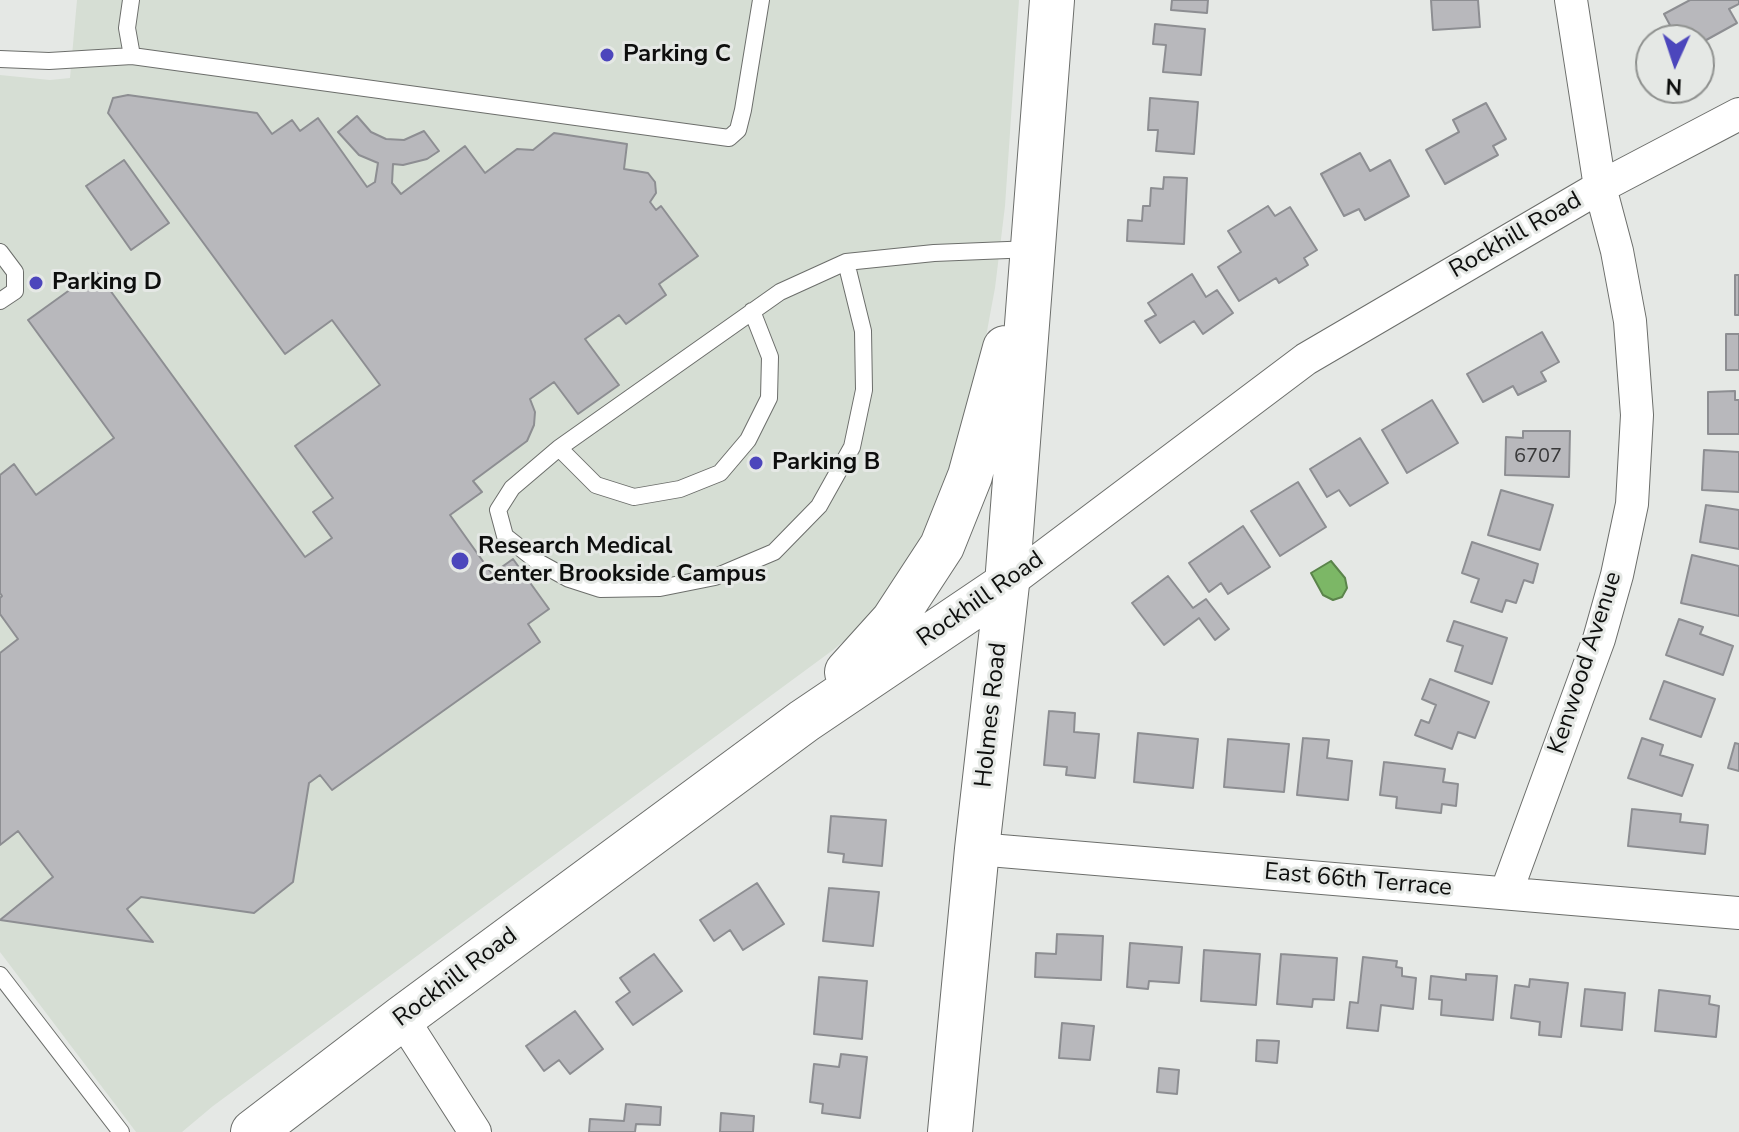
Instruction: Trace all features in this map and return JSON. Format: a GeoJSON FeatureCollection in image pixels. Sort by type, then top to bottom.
{"type":"FeatureCollection","features":[{"type":"Feature","properties":{"kind":"main road","name":"Holmes Road"},"geometry":{"type":"LineString","coordinates":[[950,1132],[977,849],[1007,584],[1052,0]]}},
{"type":"Feature","properties":{"kind":"main road","name":"Holmes Road"},"geometry":{"type":"LineString","coordinates":[[804,721],[893,621],[942,546],[970,476],[1032,249]]}},
{"type":"Feature","properties":{"kind":"main road","name":"Rockhill Road"},"geometry":{"type":"LineString","coordinates":[[253,1132],[804,721],[1007,584]]}},
{"type":"Feature","properties":{"kind":"street","name":"Kenwood Avenue"},"geometry":{"type":"LineString","coordinates":[[1506,893],[1599,639],[1632,504],[1637,415],[1630,321],[1617,251],[1600,187],[1571,0]]}},
{"type":"Feature","properties":{"kind":"street","name":"Rockhill Road"},"geometry":{"type":"LineString","coordinates":[[1007,584],[1306,359],[1600,187],[1739,114]]}},
{"type":"Feature","properties":{"kind":"street","name":"East 66th Terrace"},"geometry":{"type":"LineString","coordinates":[[977,849],[1739,913]]}},
{"type":"Feature","properties":{"kind":"street"},"geometry":{"type":"LineString","coordinates":[[402,1018],[475,1132]]}},
{"type":"Feature","properties":{"kind":"lane"},"geometry":{"type":"LineString","coordinates":[[131,0],[127,28],[132,56]]}},
{"type":"Feature","properties":{"kind":"lane"},"geometry":{"type":"LineString","coordinates":[[0,59],[49,61],[132,56],[729,138],[738,130],[743,110],[761,0]]}},
{"type":"Feature","properties":{"kind":"lane"},"geometry":{"type":"LineString","coordinates":[[846,262],[863,331],[864,390],[852,447],[819,506],[774,552],[715,577],[660,588],[600,589],[569,579],[538,562],[505,536],[498,510],[512,488],[559,448],[780,292],[846,262],[934,253],[1032,249]]}},
{"type":"Feature","properties":{"kind":"lane"},"geometry":{"type":"LineString","coordinates":[[0,252],[15,272],[15,291],[0,301]]}},
{"type":"Feature","properties":{"kind":"lane"},"geometry":{"type":"LineString","coordinates":[[559,448],[596,485],[634,497],[680,489],[720,473],[748,440],[769,398],[770,357],[752,311]]}},
{"type":"Feature","properties":{"kind":"lane"},"geometry":{"type":"LineString","coordinates":[[0,975],[121,1132]]}},
{"type":"Feature","properties":{"kind":"shaded area","name":"Research Medical Center Brookside Campus"},"geometry":{"type":"Polygon","coordinates":[[[77,0],[1019,0],[1005,206],[982,358],[953,485],[885,607],[833,650],[213,1106],[182,1132],[136,1132],[0,952],[0,75],[50,80],[70,78],[77,0]]]}},
{"type":"Feature","properties":{"kind":"shaded area"},"geometry":{"type":"Polygon","coordinates":[[[1331,561],[1345,578],[1347,588],[1342,597],[1333,600],[1323,595],[1311,573],[1331,561]]]}},
{"type":"Feature","properties":{"kind":"building"},"geometry":{"type":"Polygon","coordinates":[[[1172,0],[1208,0],[1207,13],[1171,10],[1172,0]]]}},
{"type":"Feature","properties":{"kind":"building"},"geometry":{"type":"Polygon","coordinates":[[[1431,0],[1478,0],[1480,27],[1433,30],[1431,0]]]}},
{"type":"Feature","properties":{"kind":"building"},"geometry":{"type":"Polygon","coordinates":[[[1690,0],[1739,0],[1739,4],[1729,9],[1737,23],[1715,35],[1715,24],[1669,24],[1664,14],[1690,0]]]}},
{"type":"Feature","properties":{"kind":"building"},"geometry":{"type":"Polygon","coordinates":[[[1155,24],[1205,29],[1201,75],[1163,72],[1166,45],[1153,44],[1155,24]]]}},
{"type":"Feature","properties":{"kind":"building","name":"Research Medical Center Brookside Campus"},"geometry":{"type":"Polygon","coordinates":[[[128,95],[257,113],[272,134],[292,120],[300,131],[318,118],[367,187],[375,182],[378,163],[359,155],[338,132],[357,116],[371,132],[386,139],[404,140],[424,131],[439,151],[427,159],[403,165],[393,164],[392,183],[401,194],[465,146],[485,173],[517,149],[533,150],[554,133],[627,144],[624,169],[648,173],[655,182],[656,193],[650,202],[656,210],[661,206],[698,256],[659,284],[666,295],[626,324],[619,315],[585,339],[619,385],[578,414],[554,382],[530,399],[535,412],[534,425],[527,441],[473,481],[482,492],[450,515],[492,574],[513,559],[549,609],[528,624],[540,642],[332,790],[320,775],[309,783],[293,882],[254,913],[141,897],[127,909],[153,942],[0,920],[53,877],[18,831],[0,845],[0,653],[18,639],[0,614],[0,475],[14,464],[36,495],[114,438],[28,320],[96,271],[305,557],[332,538],[313,512],[333,498],[295,446],[380,385],[332,320],[285,354],[108,113],[113,98],[128,95]]]}},
{"type":"Feature","properties":{"kind":"building"},"geometry":{"type":"Polygon","coordinates":[[[1150,98],[1198,102],[1194,154],[1156,151],[1158,130],[1148,130],[1150,98]]]}},
{"type":"Feature","properties":{"kind":"building"},"geometry":{"type":"Polygon","coordinates":[[[1486,103],[1506,139],[1493,146],[1498,155],[1445,184],[1426,150],[1459,132],[1453,120],[1486,103]]]}},
{"type":"Feature","properties":{"kind":"building"},"geometry":{"type":"Polygon","coordinates":[[[1360,153],[1370,171],[1390,160],[1409,196],[1365,220],[1359,209],[1344,216],[1321,174],[1360,153]]]}},
{"type":"Feature","properties":{"kind":"building"},"geometry":{"type":"Polygon","coordinates":[[[124,160],[169,223],[131,250],[86,186],[124,160]]]}},
{"type":"Feature","properties":{"kind":"building"},"geometry":{"type":"Polygon","coordinates":[[[1164,177],[1187,178],[1184,244],[1127,241],[1128,220],[1142,221],[1143,206],[1150,206],[1151,188],[1163,189],[1164,177]]]}},
{"type":"Feature","properties":{"kind":"building"},"geometry":{"type":"Polygon","coordinates":[[[1268,206],[1275,216],[1290,207],[1317,250],[1304,258],[1308,265],[1279,283],[1276,278],[1239,301],[1218,267],[1241,252],[1228,231],[1268,206]]]}},
{"type":"Feature","properties":{"kind":"building"},"geometry":{"type":"Polygon","coordinates":[[[1192,274],[1206,297],[1217,290],[1233,313],[1203,334],[1194,321],[1160,343],[1145,321],[1156,315],[1148,303],[1192,274]]]}},
{"type":"Feature","properties":{"kind":"building"},"geometry":{"type":"Polygon","coordinates":[[[1735,275],[1739,275],[1739,315],[1735,315],[1735,275]]]}},
{"type":"Feature","properties":{"kind":"building"},"geometry":{"type":"Polygon","coordinates":[[[1542,332],[1559,362],[1541,372],[1546,381],[1518,395],[1513,386],[1483,402],[1467,374],[1542,332]]]}},
{"type":"Feature","properties":{"kind":"building"},"geometry":{"type":"Polygon","coordinates":[[[1726,334],[1739,334],[1739,370],[1726,370],[1726,334]]]}},
{"type":"Feature","properties":{"kind":"building"},"geometry":{"type":"Polygon","coordinates":[[[1735,391],[1735,400],[1739,400],[1739,434],[1708,434],[1708,392],[1735,391]]]}},
{"type":"Feature","properties":{"kind":"building"},"geometry":{"type":"Polygon","coordinates":[[[1432,400],[1458,443],[1407,473],[1382,430],[1432,400]]]}},
{"type":"Feature","properties":{"kind":"building"},"geometry":{"type":"Polygon","coordinates":[[[1523,431],[1570,431],[1569,477],[1505,475],[1506,437],[1523,438],[1523,431]]]}},
{"type":"Feature","properties":{"kind":"building"},"geometry":{"type":"Polygon","coordinates":[[[1360,438],[1388,483],[1350,506],[1339,490],[1327,497],[1310,469],[1360,438]]]}},
{"type":"Feature","properties":{"kind":"building"},"geometry":{"type":"Polygon","coordinates":[[[1704,450],[1739,452],[1739,492],[1702,490],[1704,450]]]}},
{"type":"Feature","properties":{"kind":"building"},"geometry":{"type":"Polygon","coordinates":[[[1298,482],[1326,527],[1280,556],[1251,511],[1298,482]]]}},
{"type":"Feature","properties":{"kind":"building"},"geometry":{"type":"Polygon","coordinates":[[[1501,490],[1553,505],[1540,550],[1488,535],[1501,490]]]}},
{"type":"Feature","properties":{"kind":"building"},"geometry":{"type":"Polygon","coordinates":[[[1706,505],[1739,510],[1739,549],[1700,542],[1706,505]]]}},
{"type":"Feature","properties":{"kind":"building"},"geometry":{"type":"Polygon","coordinates":[[[1243,526],[1270,567],[1228,594],[1221,583],[1209,592],[1189,563],[1243,526]]]}},
{"type":"Feature","properties":{"kind":"building"},"geometry":{"type":"Polygon","coordinates":[[[1472,542],[1538,564],[1533,583],[1524,580],[1516,603],[1506,600],[1502,612],[1471,602],[1479,579],[1462,573],[1472,542]]]}},
{"type":"Feature","properties":{"kind":"building"},"geometry":{"type":"Polygon","coordinates":[[[1692,555],[1739,566],[1739,616],[1681,603],[1692,555]]]}},
{"type":"Feature","properties":{"kind":"building"},"geometry":{"type":"Polygon","coordinates":[[[1168,576],[1193,608],[1206,599],[1229,629],[1215,640],[1199,618],[1164,645],[1132,603],[1168,576]]]}},
{"type":"Feature","properties":{"kind":"building"},"geometry":{"type":"Polygon","coordinates":[[[1679,619],[1703,627],[1700,634],[1733,646],[1723,675],[1666,655],[1679,619]]]}},
{"type":"Feature","properties":{"kind":"building"},"geometry":{"type":"Polygon","coordinates":[[[1454,621],[1507,638],[1492,684],[1455,671],[1463,646],[1447,641],[1454,621]]]}},
{"type":"Feature","properties":{"kind":"building"},"geometry":{"type":"Polygon","coordinates":[[[1430,679],[1489,702],[1475,738],[1458,732],[1452,749],[1415,735],[1421,720],[1429,723],[1436,705],[1422,699],[1430,679]]]}},
{"type":"Feature","properties":{"kind":"building"},"geometry":{"type":"Polygon","coordinates":[[[1664,681],[1715,699],[1701,737],[1650,719],[1664,681]]]}},
{"type":"Feature","properties":{"kind":"building"},"geometry":{"type":"Polygon","coordinates":[[[1049,711],[1075,713],[1074,732],[1099,734],[1095,778],[1066,775],[1067,767],[1044,765],[1049,711]]]}},
{"type":"Feature","properties":{"kind":"building"},"geometry":{"type":"Polygon","coordinates":[[[1138,733],[1198,739],[1193,788],[1134,782],[1138,733]]]}},
{"type":"Feature","properties":{"kind":"building"},"geometry":{"type":"Polygon","coordinates":[[[1303,738],[1329,740],[1327,758],[1352,761],[1348,800],[1297,795],[1303,738]]]}},
{"type":"Feature","properties":{"kind":"building"},"geometry":{"type":"Polygon","coordinates":[[[1642,738],[1663,745],[1660,755],[1693,765],[1682,796],[1628,778],[1642,738]]]}},
{"type":"Feature","properties":{"kind":"building"},"geometry":{"type":"Polygon","coordinates":[[[1228,739],[1289,744],[1284,792],[1224,787],[1228,739]]]}},
{"type":"Feature","properties":{"kind":"building"},"geometry":{"type":"Polygon","coordinates":[[[1735,743],[1739,744],[1739,771],[1728,768],[1735,743]]]}},
{"type":"Feature","properties":{"kind":"building"},"geometry":{"type":"Polygon","coordinates":[[[1384,762],[1445,769],[1443,782],[1458,784],[1456,806],[1442,804],[1441,813],[1396,808],[1397,797],[1380,795],[1384,762]]]}},
{"type":"Feature","properties":{"kind":"building"},"geometry":{"type":"Polygon","coordinates":[[[1632,809],[1681,814],[1680,822],[1708,825],[1705,854],[1628,846],[1632,809]]]}},
{"type":"Feature","properties":{"kind":"building"},"geometry":{"type":"Polygon","coordinates":[[[831,816],[886,820],[882,866],[843,862],[844,854],[828,852],[831,816]]]}},
{"type":"Feature","properties":{"kind":"building"},"geometry":{"type":"Polygon","coordinates":[[[757,883],[784,924],[743,950],[730,930],[714,941],[700,920],[757,883]]]}},
{"type":"Feature","properties":{"kind":"building"},"geometry":{"type":"Polygon","coordinates":[[[829,888],[879,892],[873,946],[823,941],[829,888]]]}},
{"type":"Feature","properties":{"kind":"building"},"geometry":{"type":"Polygon","coordinates":[[[1057,934],[1103,936],[1101,980],[1035,977],[1036,953],[1056,954],[1057,934]]]}},
{"type":"Feature","properties":{"kind":"building"},"geometry":{"type":"Polygon","coordinates":[[[1130,943],[1182,947],[1179,983],[1149,981],[1148,989],[1127,987],[1130,943]]]}},
{"type":"Feature","properties":{"kind":"building"},"geometry":{"type":"Polygon","coordinates":[[[1204,950],[1260,954],[1256,1005],[1201,1001],[1204,950]]]}},
{"type":"Feature","properties":{"kind":"building"},"geometry":{"type":"Polygon","coordinates":[[[654,954],[682,991],[633,1025],[616,1002],[630,992],[620,978],[654,954]]]}},
{"type":"Feature","properties":{"kind":"building"},"geometry":{"type":"Polygon","coordinates":[[[1281,954],[1337,958],[1334,1000],[1313,999],[1312,1007],[1277,1004],[1281,954]]]}},
{"type":"Feature","properties":{"kind":"building"},"geometry":{"type":"Polygon","coordinates":[[[1363,957],[1397,961],[1396,967],[1402,968],[1402,976],[1416,978],[1413,1009],[1381,1005],[1378,1031],[1347,1028],[1350,1002],[1358,1003],[1363,957]]]}},
{"type":"Feature","properties":{"kind":"building"},"geometry":{"type":"Polygon","coordinates":[[[1466,974],[1497,976],[1493,1020],[1441,1015],[1442,1000],[1429,999],[1431,976],[1466,980],[1466,974]]]}},
{"type":"Feature","properties":{"kind":"building"},"geometry":{"type":"Polygon","coordinates":[[[819,977],[867,981],[862,1039],[814,1034],[819,977]]]}},
{"type":"Feature","properties":{"kind":"building"},"geometry":{"type":"Polygon","coordinates":[[[1530,979],[1568,983],[1561,1037],[1539,1035],[1540,1022],[1511,1018],[1515,985],[1529,987],[1530,979]]]}},
{"type":"Feature","properties":{"kind":"building"},"geometry":{"type":"Polygon","coordinates":[[[1585,989],[1625,993],[1622,1030],[1581,1026],[1585,989]]]}},
{"type":"Feature","properties":{"kind":"building"},"geometry":{"type":"Polygon","coordinates":[[[1659,990],[1710,996],[1709,1004],[1719,1006],[1716,1037],[1655,1031],[1659,990]]]}},
{"type":"Feature","properties":{"kind":"building"},"geometry":{"type":"Polygon","coordinates":[[[575,1011],[603,1049],[570,1074],[559,1060],[544,1071],[526,1046],[575,1011]]]}},
{"type":"Feature","properties":{"kind":"building"},"geometry":{"type":"Polygon","coordinates":[[[1062,1023],[1094,1026],[1090,1060],[1059,1058],[1062,1023]]]}},
{"type":"Feature","properties":{"kind":"building"},"geometry":{"type":"Polygon","coordinates":[[[1257,1040],[1279,1041],[1277,1063],[1256,1061],[1257,1040]]]}},
{"type":"Feature","properties":{"kind":"building"},"geometry":{"type":"Polygon","coordinates":[[[841,1054],[867,1057],[860,1118],[822,1113],[823,1104],[810,1102],[814,1064],[839,1067],[841,1054]]]}},
{"type":"Feature","properties":{"kind":"building"},"geometry":{"type":"Polygon","coordinates":[[[1159,1068],[1179,1070],[1177,1094],[1157,1092],[1159,1068]]]}},
{"type":"Feature","properties":{"kind":"building"},"geometry":{"type":"Polygon","coordinates":[[[626,1104],[661,1107],[660,1125],[636,1124],[635,1132],[589,1132],[590,1119],[624,1121],[626,1104]]]}},
{"type":"Feature","properties":{"kind":"building"},"geometry":{"type":"Polygon","coordinates":[[[721,1113],[754,1116],[753,1132],[720,1132],[721,1113]]]}},
{"type":"Feature","properties":{"kind":"place","name":"Parking C"},"geometry":{"type":"Point","coordinates":[607,55]}},
{"type":"Feature","properties":{"kind":"place","name":"Parking D"},"geometry":{"type":"Point","coordinates":[36,283]}},
{"type":"Feature","properties":{"kind":"place","name":"Parking B"},"geometry":{"type":"Point","coordinates":[756,463]}},
{"type":"Feature","properties":{"kind":"place","name":"Research Medical Center Brookside Campus"},"geometry":{"type":"Point","coordinates":[460,561]}}]}
